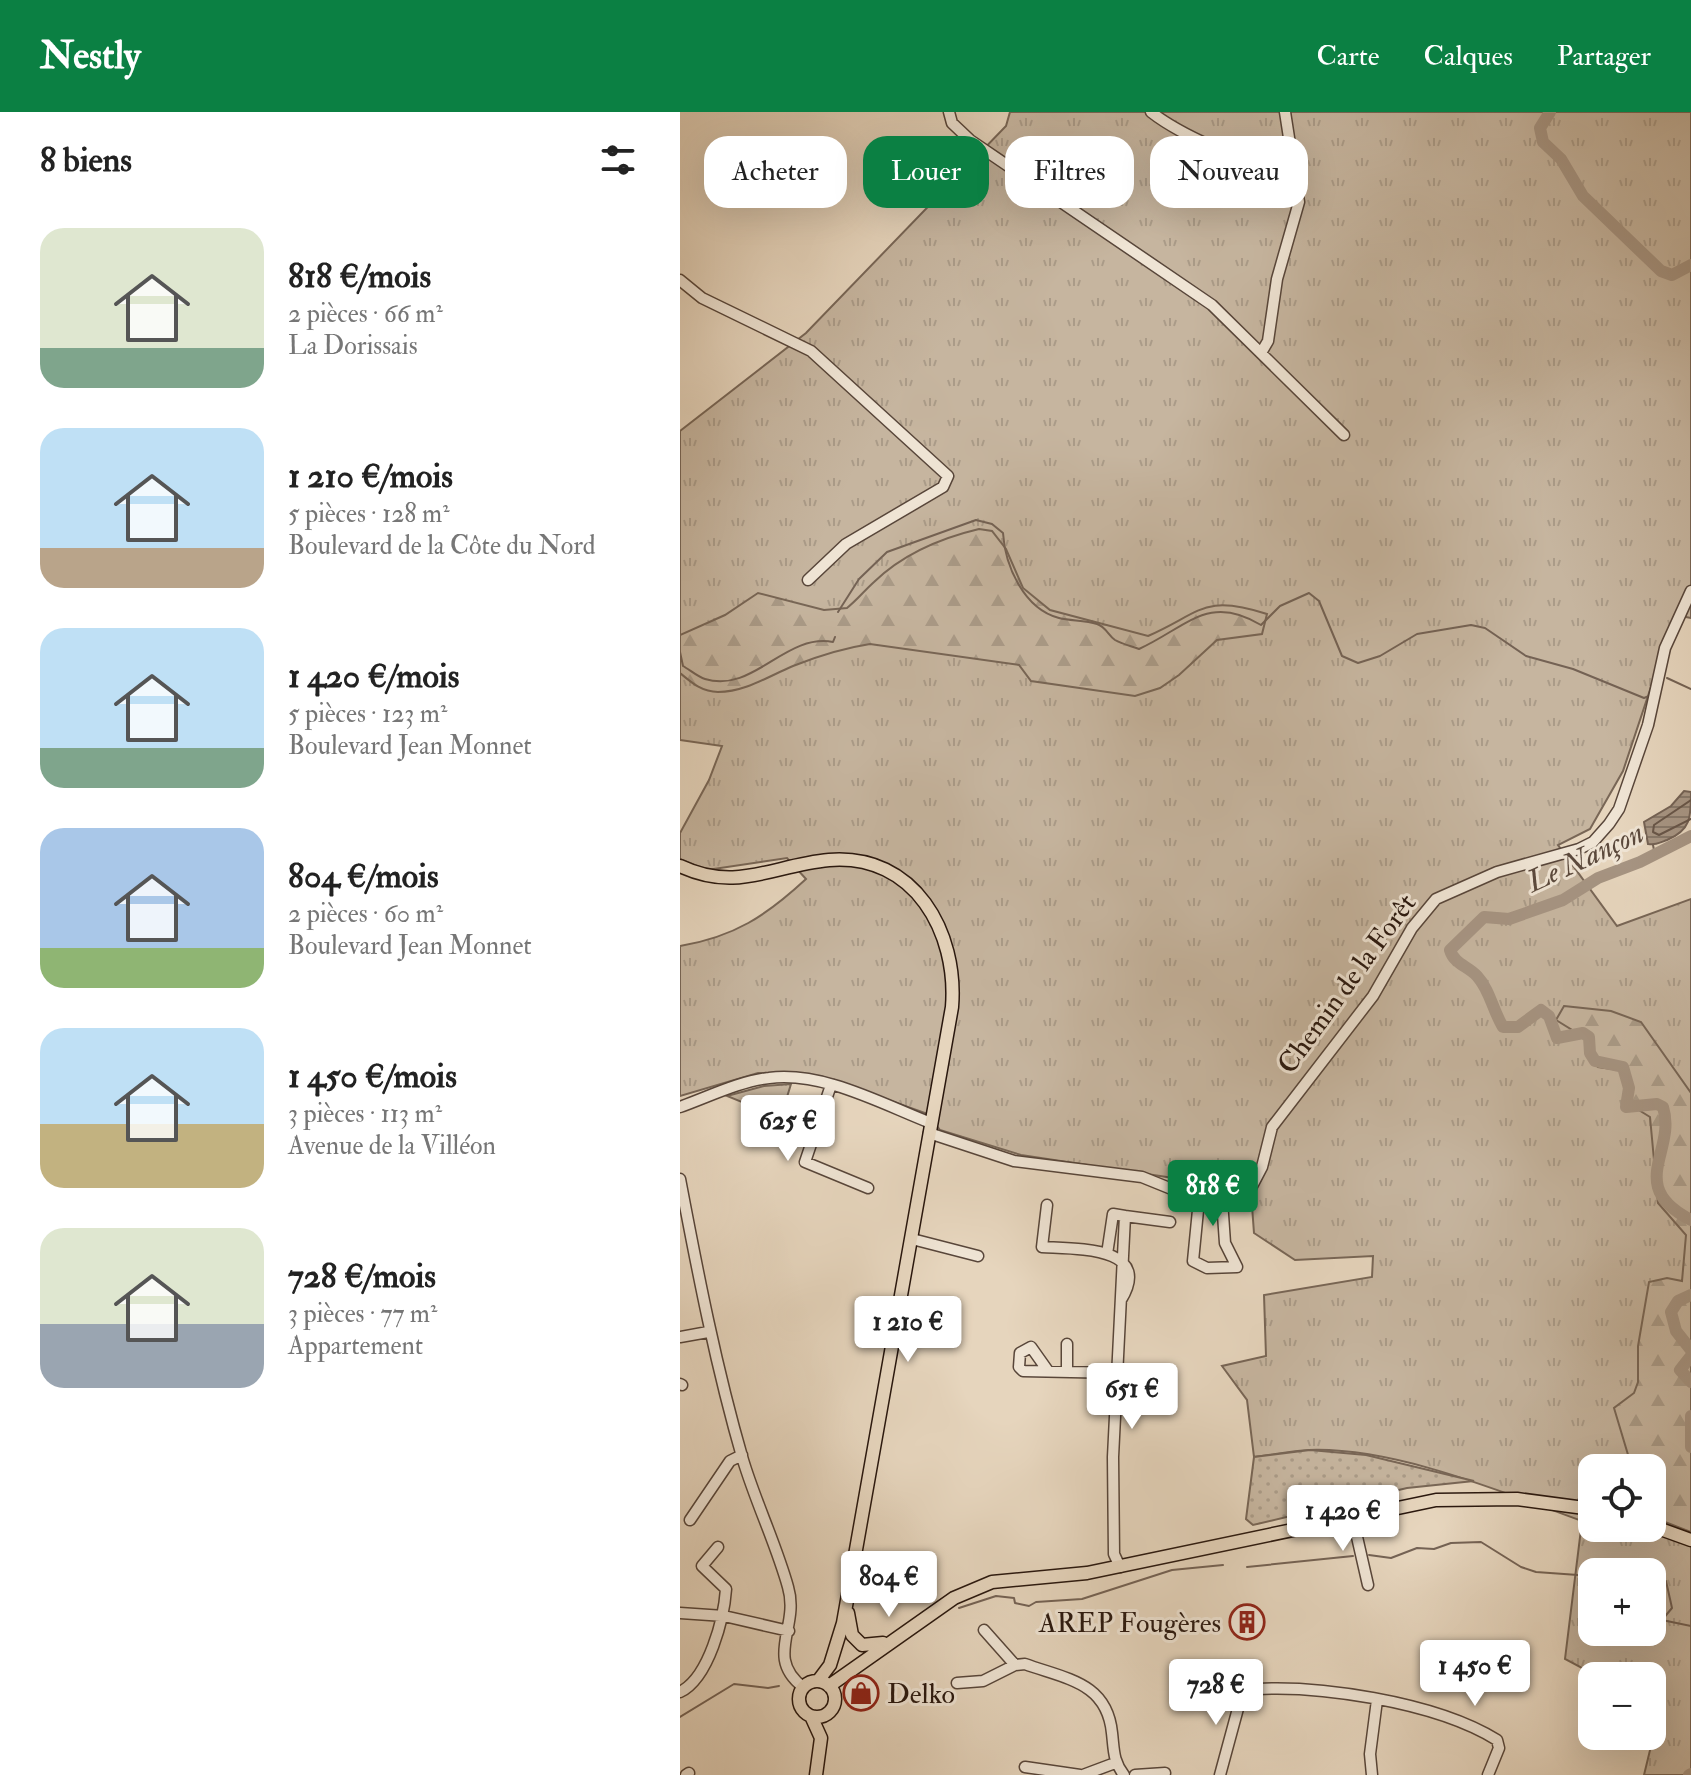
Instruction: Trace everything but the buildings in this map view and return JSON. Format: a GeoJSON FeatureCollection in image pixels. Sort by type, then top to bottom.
{"type":"FeatureCollection","features":[{"type":"Feature","properties":{"kind":"main road"},"geometry":{"type":"LineString","coordinates":[[680,866],[711,876],[743,879],[832,860],[855,862],[894,876],[926,901],[947,942],[954,981],[848,1598],[824,1683],[835,1703],[827,1714],[819,1775]]}},
{"type":"Feature","properties":{"kind":"main road"},"geometry":{"type":"LineString","coordinates":[[848,1598],[852,1635],[862,1645],[871,1646],[884,1643],[943,1605],[992,1582],[1056,1577],[1120,1567],[1352,1515],[1436,1500],[1493,1497],[1578,1506]]}},
{"type":"Feature","properties":{"kind":"main road"},"geometry":{"type":"LineString","coordinates":[[1666,1531],[1691,1540]]}},
{"type":"Feature","properties":{"kind":"main road"},"geometry":{"type":"LineString","coordinates":[[819,1775],[821,1738],[811,1716],[804,1712],[798,1701],[803,1687],[824,1683],[943,1605]]}},
{"type":"Feature","properties":{"kind":"main road"},"geometry":{"type":"LineString","coordinates":[[811,1716],[827,1714]]}},
{"type":"Feature","properties":{"kind":"street"},"geometry":{"type":"LineString","coordinates":[[949,112],[952,123],[970,140],[1212,305],[1344,435]]}},
{"type":"Feature","properties":{"kind":"street"},"geometry":{"type":"LineString","coordinates":[[1151,112],[1194,136]]}},
{"type":"Feature","properties":{"kind":"street"},"geometry":{"type":"LineString","coordinates":[[1285,112],[1289,136]]}},
{"type":"Feature","properties":{"kind":"street"},"geometry":{"type":"LineString","coordinates":[[1261,353],[1268,341],[1277,279],[1297,208]]}},
{"type":"Feature","properties":{"kind":"street"},"geometry":{"type":"LineString","coordinates":[[680,280],[702,298],[811,351],[948,476],[943,487],[846,544],[808,580]]}},
{"type":"Feature","properties":{"kind":"street","name":"Chemin de la Forêt"},"geometry":{"type":"LineString","coordinates":[[680,1107],[767,1078],[795,1077],[831,1085],[1014,1161],[1142,1177],[1199,1200],[1241,1196],[1250,1190],[1262,1167],[1272,1127],[1373,996],[1412,928],[1436,899],[1497,872],[1579,849],[1593,842],[1609,824],[1619,809],[1648,725],[1665,648],[1691,591]]}},
{"type":"Feature","properties":{"kind":"street"},"geometry":{"type":"LineString","coordinates":[[831,1085],[805,1162],[868,1188]]}},
{"type":"Feature","properties":{"kind":"street"},"geometry":{"type":"LineString","coordinates":[[680,1179],[708,1332],[742,1455],[789,1589],[792,1613],[783,1658],[787,1675],[803,1687]]}},
{"type":"Feature","properties":{"kind":"street"},"geometry":{"type":"LineString","coordinates":[[1199,1200],[1193,1261],[1207,1268],[1237,1267],[1225,1243],[1222,1200]]}},
{"type":"Feature","properties":{"kind":"street"},"geometry":{"type":"LineString","coordinates":[[1047,1205],[1042,1247],[1107,1254],[1121,1259]]}},
{"type":"Feature","properties":{"kind":"street"},"geometry":{"type":"LineString","coordinates":[[1107,1254],[1113,1214],[1170,1222]]}},
{"type":"Feature","properties":{"kind":"street"},"geometry":{"type":"LineString","coordinates":[[1120,1567],[1114,1554],[1113,1540],[1113,1457],[1125,1216]]}},
{"type":"Feature","properties":{"kind":"street"},"geometry":{"type":"LineString","coordinates":[[912,1239],[978,1256]]}},
{"type":"Feature","properties":{"kind":"street"},"geometry":{"type":"LineString","coordinates":[[680,1337],[708,1332]]}},
{"type":"Feature","properties":{"kind":"street"},"geometry":{"type":"LineString","coordinates":[[1067,1344],[1067,1371]]}},
{"type":"Feature","properties":{"kind":"street"},"geometry":{"type":"LineString","coordinates":[[1048,1371],[1119,1373]]}},
{"type":"Feature","properties":{"kind":"street"},"geometry":{"type":"LineString","coordinates":[[690,1520],[730,1461],[742,1455]]}},
{"type":"Feature","properties":{"kind":"street"},"geometry":{"type":"LineString","coordinates":[[1352,1515],[1368,1585]]}},
{"type":"Feature","properties":{"kind":"street"},"geometry":{"type":"LineString","coordinates":[[680,1692],[698,1676],[724,1616],[726,1589],[702,1566],[718,1547]]}},
{"type":"Feature","properties":{"kind":"street"},"geometry":{"type":"LineString","coordinates":[[680,1613],[724,1616],[789,1631]]}},
{"type":"Feature","properties":{"kind":"street"},"geometry":{"type":"LineString","coordinates":[[984,1630],[1015,1665]]}},
{"type":"Feature","properties":{"kind":"street"},"geometry":{"type":"LineString","coordinates":[[957,1683],[983,1681],[1015,1665],[1025,1664],[1089,1688],[1104,1700],[1112,1728],[1115,1763],[1124,1775]]}},
{"type":"Feature","properties":{"kind":"street"},"geometry":{"type":"LineString","coordinates":[[1220,1775],[1243,1690],[1275,1687],[1377,1700],[1473,1725],[1497,1740],[1499,1748],[1488,1775]]}},
{"type":"Feature","properties":{"kind":"street"},"geometry":{"type":"LineString","coordinates":[[1372,1775],[1370,1754],[1377,1700]]}},
{"type":"Feature","properties":{"kind":"street"},"geometry":{"type":"LineString","coordinates":[[1025,1767],[1082,1775],[1115,1763]]}},
{"type":"Feature","properties":{"kind":"street"},"geometry":{"type":"LineString","coordinates":[[1135,1775],[1165,1773]]}},
{"type":"Feature","properties":{"kind":"green space"},"geometry":{"type":"Polygon","coordinates":[[[1010,112],[1691,112],[1691,618],[1675,615],[1623,771],[1590,829],[1558,845],[1617,926],[1691,899],[1691,1775],[1644,1775],[1650,1750],[1666,1750],[1666,1662],[1578,1662],[1578,1666],[1565,1659],[1579,1542],[1666,1542],[1666,1454],[1578,1454],[1578,1520],[1483,1485],[1377,1456],[1309,1450],[1254,1457],[1247,1400],[1222,1366],[1266,1356],[1264,1295],[1372,1277],[1373,1256],[1295,1260],[1254,1233],[1252,1206],[1193,1181],[1021,1155],[940,1130],[928,1114],[821,1076],[758,1073],[680,1096],[680,946],[733,931],[763,914],[806,879],[787,858],[707,870],[680,859],[680,833],[709,780],[722,746],[680,740],[680,431],[806,333],[927,208],[989,208],[989,144],[1006,126],[1010,112]]]}},
{"type":"Feature","properties":{"kind":"green space"},"geometry":{"type":"Polygon","coordinates":[[[979,529],[992,531],[1006,549],[1023,588],[1050,610],[1148,636],[1203,608],[1229,605],[1267,614],[1262,634],[1217,640],[1160,688],[1135,696],[1031,681],[1019,665],[870,644],[821,656],[728,691],[702,689],[680,673],[680,635],[725,615],[758,593],[824,610],[847,608],[885,572],[910,555],[937,542],[979,529]]]}},
{"type":"Feature","properties":{"kind":"green space"},"geometry":{"type":"Polygon","coordinates":[[[1564,1006],[1611,1011],[1641,1022],[1691,1093],[1691,1532],[1666,1522],[1666,1454],[1628,1454],[1614,1408],[1634,1393],[1638,1382],[1638,1346],[1649,1282],[1667,1278],[1682,1281],[1686,1235],[1658,1203],[1650,1117],[1629,1104],[1626,1082],[1619,1070],[1598,1067],[1589,1056],[1585,1038],[1556,1020],[1564,1006]]]}},
{"type":"Feature","properties":{"kind":"green space"},"geometry":{"type":"Polygon","coordinates":[[[791,1084],[783,1110],[816,1120],[815,1124],[808,1123],[806,1128],[727,1096],[764,1086],[791,1084]]]}},
{"type":"Feature","properties":{"kind":"green space"},"geometry":{"type":"Polygon","coordinates":[[[1310,1450],[1366,1455],[1474,1481],[1407,1488],[1253,1525],[1246,1519],[1254,1457],[1310,1450]]]}},
{"type":"Feature","properties":{"kind":"water"},"geometry":{"type":"Polygon","coordinates":[[[1684,791],[1691,792],[1690,816],[1685,827],[1667,840],[1648,844],[1644,822],[1671,806],[1684,791]]]}},
{"type":"Feature","properties":{"kind":"waterway","name":"Le Nançon"},"geometry":{"type":"LineString","coordinates":[[1550,112],[1540,128],[1543,142],[1561,159],[1583,196],[1661,271],[1672,275],[1691,265]]}},
{"type":"Feature","properties":{"kind":"waterway"},"geometry":{"type":"LineString","coordinates":[[838,612],[859,579],[887,552],[976,520],[992,524],[1003,533],[1012,572],[1026,596],[1036,606],[1059,618],[1097,624],[1115,640],[1139,649],[1185,623],[1212,613],[1243,616],[1261,625],[1280,606],[1309,593],[1319,601],[1342,656],[1358,663],[1380,656],[1417,634],[1471,625],[1485,628],[1526,656],[1573,669],[1644,698],[1649,696]]}},
{"type":"Feature","properties":{"kind":"waterway"},"geometry":{"type":"LineString","coordinates":[[680,652],[683,666],[702,678],[722,681],[754,672],[800,646],[833,642],[835,637]]}},
{"type":"Feature","properties":{"kind":"waterway"},"geometry":{"type":"LineString","coordinates":[[1667,678],[1691,689]]}},
{"type":"Feature","properties":{"kind":"waterway","name":"Le Nançon"},"geometry":{"type":"LineString","coordinates":[[1691,836],[1640,862],[1598,878],[1563,900],[1509,919],[1484,917],[1450,950],[1455,959],[1481,982],[1503,1027],[1518,1027],[1541,1010],[1549,1016],[1557,1038],[1583,1033],[1589,1037],[1590,1053],[1595,1061],[1623,1067],[1629,1088],[1626,1107],[1657,1104],[1663,1107],[1666,1123],[1657,1181],[1661,1194],[1671,1207],[1691,1220]]}},
{"type":"Feature","properties":{"kind":"waterway"},"geometry":{"type":"LineString","coordinates":[[1653,845],[1655,855]]}},
{"type":"Feature","properties":{"kind":"waterway","name":"Le Nançon"},"geometry":{"type":"LineString","coordinates":[[1691,1295],[1678,1301],[1671,1312],[1676,1331],[1691,1350]]}},
{"type":"Feature","properties":{"kind":"waterway","name":"Le Nançon"},"geometry":{"type":"LineString","coordinates":[[1691,1356],[1680,1370],[1691,1382]]}},
{"type":"Feature","properties":{"kind":"waterway","name":"Le Nançon"},"geometry":{"type":"LineString","coordinates":[[1691,1416],[1691,1447]]}},
{"type":"Feature","properties":{"kind":"waterway"},"geometry":{"type":"LineString","coordinates":[[1369,1555],[1391,1558],[1417,1548],[1434,1549],[1451,1543],[1481,1542],[1521,1567],[1536,1572],[1578,1575]]}},
{"type":"Feature","properties":{"kind":"waterway"},"geometry":{"type":"LineString","coordinates":[[1247,1567],[1353,1556]]}},
{"type":"Feature","properties":{"kind":"waterway"},"geometry":{"type":"LineString","coordinates":[[959,1608],[996,1596],[1014,1598],[1015,1603],[1029,1606],[1036,1602],[1082,1599],[1172,1570],[1223,1565]]}},
{"type":"Feature","properties":{"kind":"waterway"},"geometry":{"type":"LineString","coordinates":[[1666,1581],[1672,1608],[1666,1615]]}},
{"type":"Feature","properties":{"kind":"waterway"},"geometry":{"type":"LineString","coordinates":[[1666,1621],[1691,1626]]}},
{"type":"Feature","properties":{"kind":"waterway"},"geometry":{"type":"LineString","coordinates":[[680,1717],[734,1684],[768,1688],[779,1686]]}},
{"type":"Feature","properties":{"kind":"place","name":"AREP Fougères"},"geometry":{"type":"Point","coordinates":[1247,1622]}},
{"type":"Feature","properties":{"kind":"place","name":"Delko"},"geometry":{"type":"Point","coordinates":[861,1693]}}]}
